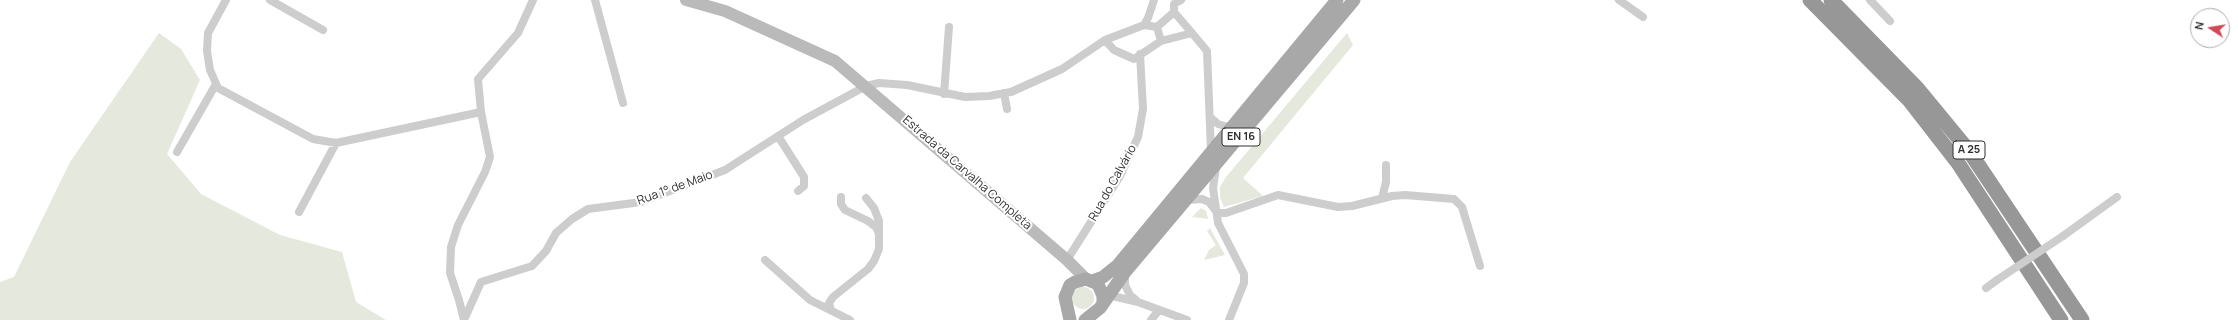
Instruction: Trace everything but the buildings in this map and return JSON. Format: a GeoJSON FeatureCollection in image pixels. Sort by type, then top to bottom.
{"type":"FeatureCollection","features":[{"type":"Feature","properties":{"kind":"highway","name":"A 25"},"geometry":{"type":"LineString","coordinates":[[1810,0],[1909,100],[1958,162],[2061,320]]}},
{"type":"Feature","properties":{"kind":"highway","name":"A 25"},"geometry":{"type":"LineString","coordinates":[[1830,0],[1917,88],[1969,150],[2082,320]]}},
{"type":"Feature","properties":{"kind":"main road","name":"EN 16"},"geometry":{"type":"LineString","coordinates":[[1338,0],[1232,128],[1211,151],[1118,265],[1103,277],[1075,282],[1070,285],[1065,297],[1069,314],[1087,318],[1096,313],[1125,272],[1354,0]]}},
{"type":"Feature","properties":{"kind":"main road"},"geometry":{"type":"LineString","coordinates":[[1089,280],[1101,290],[1105,299]]}},
{"type":"Feature","properties":{"kind":"street"},"geometry":{"type":"LineString","coordinates":[[226,0],[208,33],[210,70],[218,88],[313,139],[336,142],[481,112]]}},
{"type":"Feature","properties":{"kind":"street"},"geometry":{"type":"LineString","coordinates":[[270,0],[323,30]]}},
{"type":"Feature","properties":{"kind":"street"},"geometry":{"type":"LineString","coordinates":[[464,320],[450,273],[451,247],[458,225],[485,172],[490,157],[481,112],[478,79],[518,33],[533,0]]}},
{"type":"Feature","properties":{"kind":"street"},"geometry":{"type":"LineString","coordinates":[[595,0],[623,103]]}},
{"type":"Feature","properties":{"kind":"street","name":"Estrada da Carvalha Completa"},"geometry":{"type":"LineString","coordinates":[[686,0],[725,11],[808,47],[835,61],[854,76],[873,88],[1089,280]]}},
{"type":"Feature","properties":{"kind":"street"},"geometry":{"type":"LineString","coordinates":[[1144,25],[1154,0]]}},
{"type":"Feature","properties":{"kind":"street"},"geometry":{"type":"LineString","coordinates":[[1619,0],[1643,17]]}},
{"type":"Feature","properties":{"kind":"street"},"geometry":{"type":"LineString","coordinates":[[1870,0],[1890,21]]}},
{"type":"Feature","properties":{"kind":"street"},"geometry":{"type":"LineString","coordinates":[[1157,27],[1174,12],[1175,1]]}},
{"type":"Feature","properties":{"kind":"street"},"geometry":{"type":"LineString","coordinates":[[1174,12],[1207,51],[1211,118],[1211,151]]}},
{"type":"Feature","properties":{"kind":"street"},"geometry":{"type":"LineString","coordinates":[[873,88],[907,85],[944,94],[981,96],[1004,93],[1062,68],[1105,40],[1144,25],[1157,27]]}},
{"type":"Feature","properties":{"kind":"street"},"geometry":{"type":"LineString","coordinates":[[944,94],[949,27]]}},
{"type":"Feature","properties":{"kind":"street"},"geometry":{"type":"LineString","coordinates":[[1157,27],[1161,41]]}},
{"type":"Feature","properties":{"kind":"street"},"geometry":{"type":"LineString","coordinates":[[1105,40],[1114,50],[1134,59],[1161,41],[1192,33]]}},
{"type":"Feature","properties":{"kind":"street","name":"Rua do Calvário"},"geometry":{"type":"LineString","coordinates":[[1067,260],[1120,176],[1138,137],[1143,109],[1143,67],[1140,54]]}},
{"type":"Feature","properties":{"kind":"street"},"geometry":{"type":"LineString","coordinates":[[177,152],[216,84]]}},
{"type":"Feature","properties":{"kind":"street","name":"Rua 1° de Maio"},"geometry":{"type":"LineString","coordinates":[[464,320],[481,282],[532,266],[546,251],[556,233],[572,219],[588,209],[641,202],[725,170],[778,136],[873,88]]}},
{"type":"Feature","properties":{"kind":"street"},"geometry":{"type":"LineString","coordinates":[[1004,93],[1007,108]]}},
{"type":"Feature","properties":{"kind":"street"},"geometry":{"type":"LineString","coordinates":[[1211,118],[1218,124],[1232,128]]}},
{"type":"Feature","properties":{"kind":"street"},"geometry":{"type":"LineString","coordinates":[[778,136],[804,177],[804,186],[798,191]]}},
{"type":"Feature","properties":{"kind":"street"},"geometry":{"type":"LineString","coordinates":[[300,212],[336,142]]}},
{"type":"Feature","properties":{"kind":"street"},"geometry":{"type":"LineString","coordinates":[[1216,165],[1214,188],[1217,213],[1222,234],[1244,274],[1244,283],[1229,320]]}},
{"type":"Feature","properties":{"kind":"street"},"geometry":{"type":"LineString","coordinates":[[1382,198],[1386,182],[1386,165]]}},
{"type":"Feature","properties":{"kind":"street"},"geometry":{"type":"LineString","coordinates":[[1217,213],[1226,213],[1278,195],[1338,207],[1352,206],[1382,198],[1418,195],[1454,199],[1462,206],[1480,266]]}},
{"type":"Feature","properties":{"kind":"street"},"geometry":{"type":"LineString","coordinates":[[841,197],[841,204],[845,210],[876,226],[880,234]]}},
{"type":"Feature","properties":{"kind":"street"},"geometry":{"type":"LineString","coordinates":[[1986,288],[2118,197]]}},
{"type":"Feature","properties":{"kind":"street"},"geometry":{"type":"LineString","coordinates":[[831,310],[829,303],[833,297],[874,261],[879,248],[879,221],[874,208],[866,198]]}},
{"type":"Feature","properties":{"kind":"street"},"geometry":{"type":"LineString","coordinates":[[1186,200],[1202,199],[1209,202],[1217,213]]}},
{"type":"Feature","properties":{"kind":"street"},"geometry":{"type":"LineString","coordinates":[[765,260],[810,300],[850,320]]}},
{"type":"Feature","properties":{"kind":"street"},"geometry":{"type":"LineString","coordinates":[[1067,260],[1074,273],[1070,285]]}},
{"type":"Feature","properties":{"kind":"street"},"geometry":{"type":"LineString","coordinates":[[1125,272],[1125,285],[1130,295],[1138,302]]}},
{"type":"Feature","properties":{"kind":"street"},"geometry":{"type":"LineString","coordinates":[[1105,299],[1138,302],[1188,320]]}},
{"type":"Feature","properties":{"kind":"street"},"geometry":{"type":"LineString","coordinates":[[1151,320],[1159,310]]}},
{"type":"Feature","properties":{"kind":"shaded area"},"geometry":{"type":"Polygon","coordinates":[[[159,33],[181,49],[200,80],[167,154],[201,194],[280,235],[342,252],[356,302],[386,320],[0,320],[0,282],[14,277],[70,162],[159,33]]]}},
{"type":"Feature","properties":{"kind":"shaded area"},"geometry":{"type":"Polygon","coordinates":[[[1347,33],[1353,45],[1243,178],[1263,196],[1224,207],[1220,198],[1220,187],[1226,177],[1347,33]]]}},
{"type":"Feature","properties":{"kind":"shaded area"},"geometry":{"type":"Polygon","coordinates":[[[1201,208],[1206,211],[1208,219],[1192,217],[1201,208]]]}},
{"type":"Feature","properties":{"kind":"shaded area"},"geometry":{"type":"Polygon","coordinates":[[[1210,228],[1225,255],[1204,260],[1209,250],[1216,245],[1207,231],[1210,228]]]}},
{"type":"Feature","properties":{"kind":"shaded area"},"geometry":{"type":"Polygon","coordinates":[[[1083,287],[1091,290],[1094,298],[1091,306],[1083,309],[1075,306],[1072,298],[1075,290],[1083,287]]]}}]}
